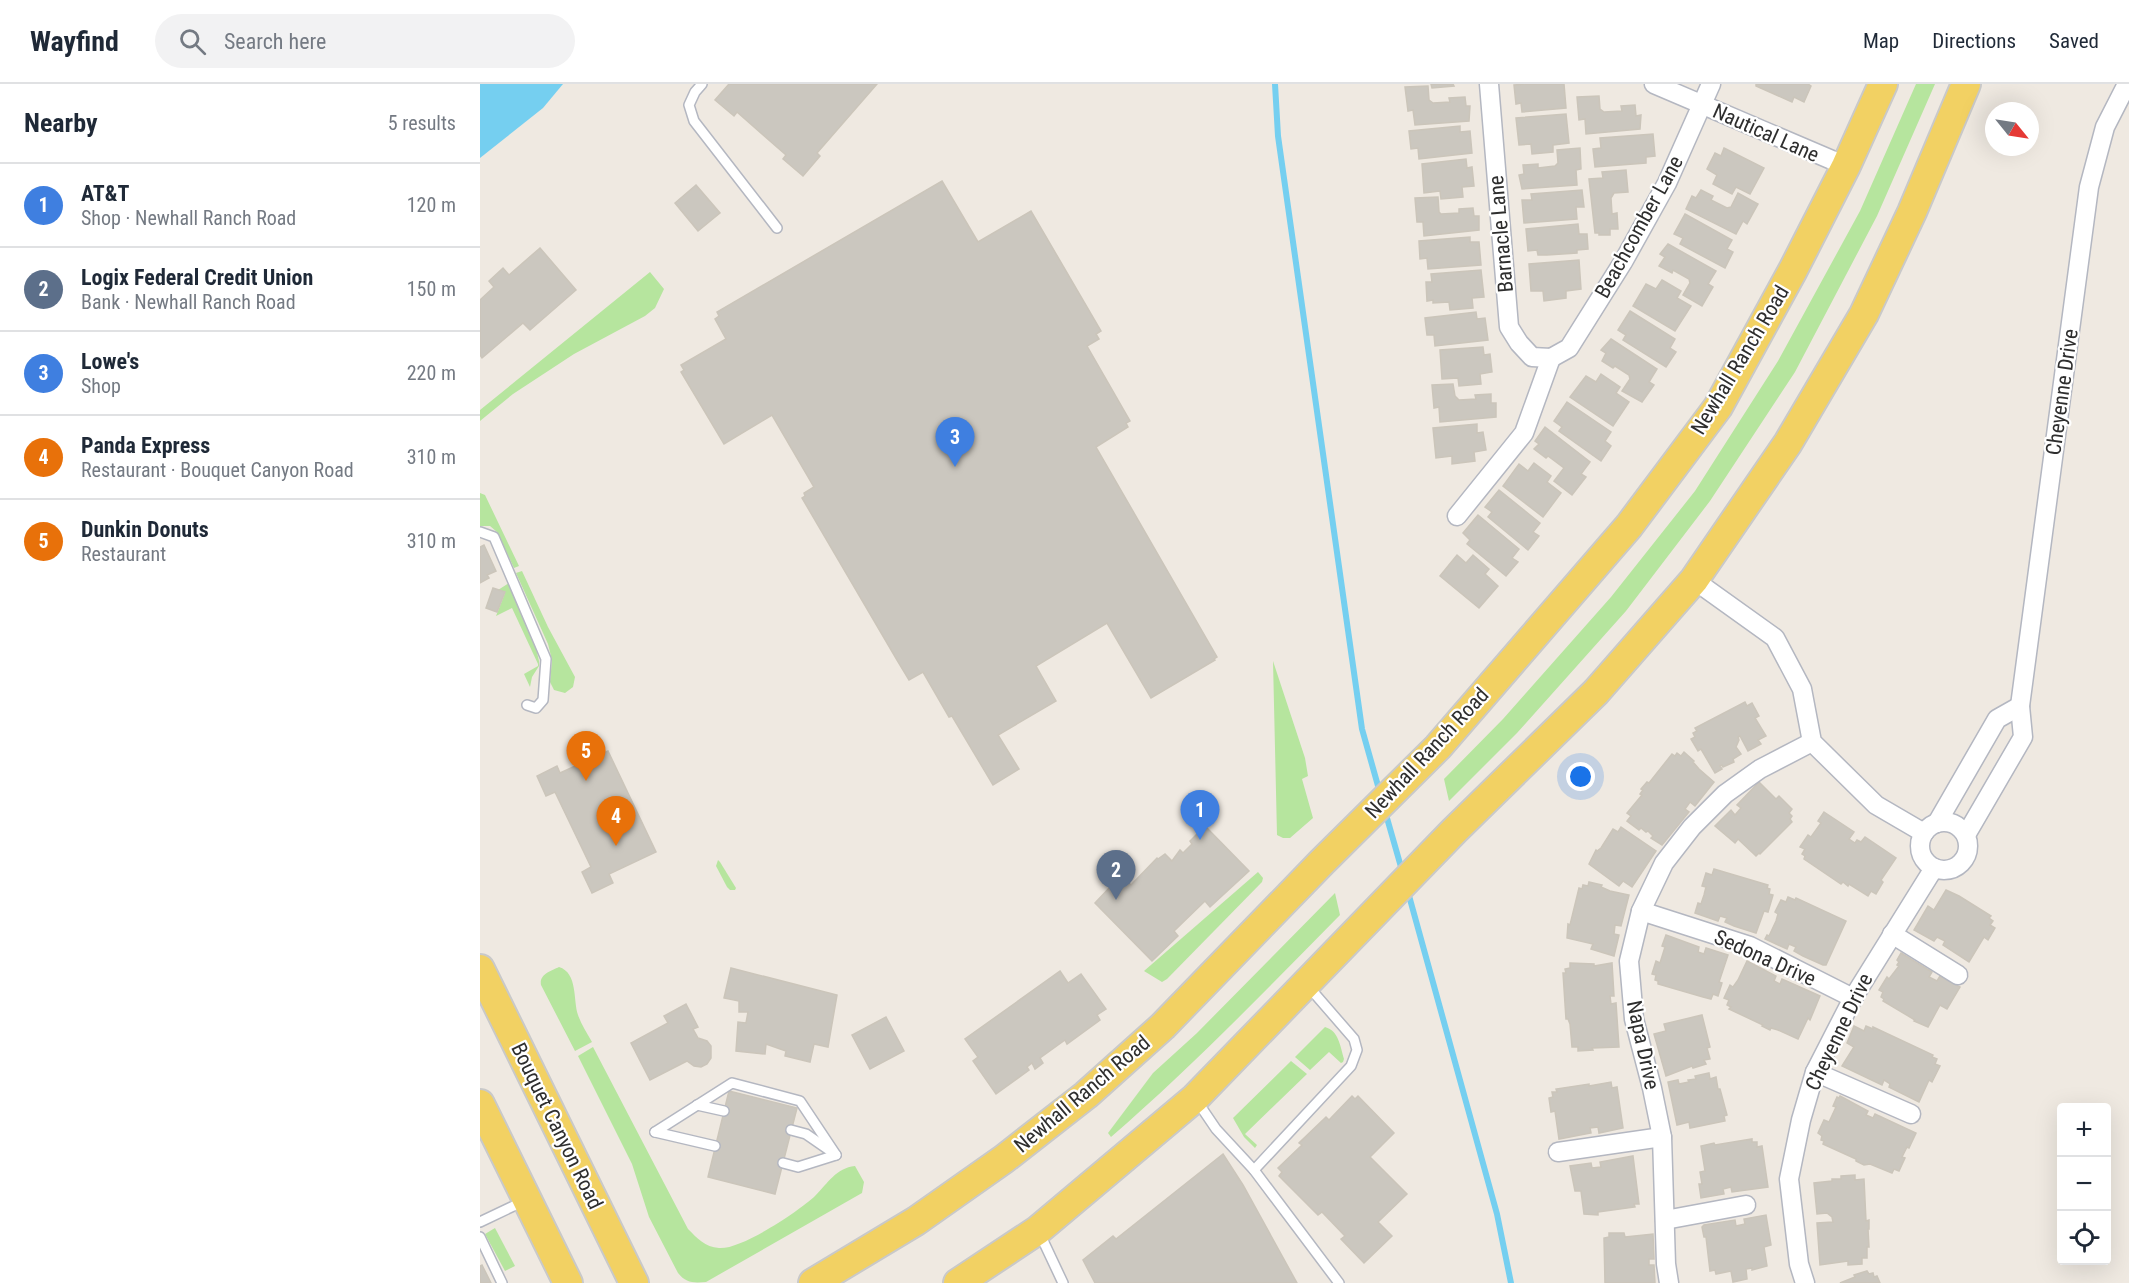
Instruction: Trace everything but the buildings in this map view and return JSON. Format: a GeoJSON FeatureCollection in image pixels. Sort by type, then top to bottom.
{"type":"FeatureCollection","features":[{"type":"Feature","properties":{"kind":"main road","name":"Newhall Ranch Road"},"geometry":{"type":"LineString","coordinates":[[813,1283],[916,1221],[1004,1159],[1086,1095],[1164,1026],[1322,862],[1438,747],[1629,526],[1718,407],[1793,270],[1846,166],[1883,84]]}},
{"type":"Feature","properties":{"kind":"main road"},"geometry":{"type":"LineString","coordinates":[[958,1283],[1038,1230],[1195,1098],[1454,831],[1596,692],[1694,580],[1788,443],[1864,315],[1912,212],[1966,84]]}},
{"type":"Feature","properties":{"kind":"main road","name":"Bouquet Canyon Road"},"geometry":{"type":"LineString","coordinates":[[480,969],[634,1283]]}},
{"type":"Feature","properties":{"kind":"main road"},"geometry":{"type":"LineString","coordinates":[[480,1104],[568,1283]]}},
{"type":"Feature","properties":{"kind":"street","name":"Barnacle Lane"},"geometry":{"type":"LineString","coordinates":[[1489,84],[1509,327],[1532,357],[1551,358]]}},
{"type":"Feature","properties":{"kind":"street","name":"Nautical Lane"},"geometry":{"type":"LineString","coordinates":[[1654,84],[1846,166]]}},
{"type":"Feature","properties":{"kind":"street","name":"Beachcomber Lane"},"geometry":{"type":"LineString","coordinates":[[1551,358],[1569,348],[1623,262],[1667,183],[1711,84]]}},
{"type":"Feature","properties":{"kind":"street","name":"Cheyenne Drive"},"geometry":{"type":"LineString","coordinates":[[1966,835],[2023,737],[2020,706],[2089,187],[2105,127],[2127,84]]}},
{"type":"Feature","properties":{"kind":"street"},"geometry":{"type":"LineString","coordinates":[[1457,516],[1524,433],[1551,358]]}},
{"type":"Feature","properties":{"kind":"street"},"geometry":{"type":"LineString","coordinates":[[1694,580],[1775,638],[1802,689],[1812,742],[1876,805],[1931,828],[1946,821],[1961,828],[1966,835],[1968,849],[1962,863],[1949,870],[1934,868],[1922,857],[1920,840],[1931,828],[1997,719],[2020,706]]}},
{"type":"Feature","properties":{"kind":"street","name":"Napa Drive"},"geometry":{"type":"LineString","coordinates":[[1669,1283],[1666,1264],[1662,1137],[1653,1088],[1634,1019],[1629,962],[1641,911],[1664,863],[1692,827],[1725,794],[1760,769],[1812,742]]}},
{"type":"Feature","properties":{"kind":"street","name":"Cheyenne Drive"},"geometry":{"type":"LineString","coordinates":[[1805,1283],[1799,1264],[1789,1179],[1801,1120],[1815,1072],[1852,998],[1934,868]]}},
{"type":"Feature","properties":{"kind":"street","name":"Sedona Drive"},"geometry":{"type":"LineString","coordinates":[[1641,911],[1750,946],[1852,998]]}},
{"type":"Feature","properties":{"kind":"street"},"geometry":{"type":"LineString","coordinates":[[1892,934],[1958,975]]}},
{"type":"Feature","properties":{"kind":"street"},"geometry":{"type":"LineString","coordinates":[[1815,1072],[1911,1114]]}},
{"type":"Feature","properties":{"kind":"street"},"geometry":{"type":"LineString","coordinates":[[1558,1152],[1662,1137]]}},
{"type":"Feature","properties":{"kind":"street"},"geometry":{"type":"LineString","coordinates":[[1665,1220],[1746,1205]]}},
{"type":"Feature","properties":{"kind":"lane"},"geometry":{"type":"LineString","coordinates":[[702,84],[689,105],[694,121],[777,228]]}},
{"type":"Feature","properties":{"kind":"lane"},"geometry":{"type":"LineString","coordinates":[[480,532],[494,537],[546,659],[543,700],[536,708],[527,705]]}},
{"type":"Feature","properties":{"kind":"lane"},"geometry":{"type":"LineString","coordinates":[[1254,1170],[1351,1066],[1357,1050],[1354,1039],[1306,984]]}},
{"type":"Feature","properties":{"kind":"lane"},"geometry":{"type":"LineString","coordinates":[[715,1146],[655,1132],[732,1083],[800,1101],[836,1155]]}},
{"type":"Feature","properties":{"kind":"lane"},"geometry":{"type":"LineString","coordinates":[[1195,1098],[1216,1129],[1254,1170],[1339,1283]]}},
{"type":"Feature","properties":{"kind":"lane"},"geometry":{"type":"LineString","coordinates":[[697,1105],[724,1111]]}},
{"type":"Feature","properties":{"kind":"lane"},"geometry":{"type":"LineString","coordinates":[[791,1130],[806,1134],[836,1155]]}},
{"type":"Feature","properties":{"kind":"lane"},"geometry":{"type":"LineString","coordinates":[[783,1163],[798,1167],[836,1155]]}},
{"type":"Feature","properties":{"kind":"lane"},"geometry":{"type":"LineString","coordinates":[[480,1222],[527,1200]]}},
{"type":"Feature","properties":{"kind":"lane"},"geometry":{"type":"LineString","coordinates":[[1038,1230],[1063,1283]]}},
{"type":"Feature","properties":{"kind":"lane"},"geometry":{"type":"LineString","coordinates":[[480,1237],[502,1283]]}},
{"type":"Feature","properties":{"kind":"green space"},"geometry":{"type":"Polygon","coordinates":[[[1916,84],[1935,84],[1877,216],[1795,372],[1710,501],[1626,611],[1517,733],[1449,801],[1444,779],[1503,719],[1611,597],[1695,491],[1778,361],[1860,211],[1916,84]]]}},
{"type":"Feature","properties":{"kind":"green space"},"geometry":{"type":"Polygon","coordinates":[[[650,272],[664,289],[655,308],[645,316],[574,354],[513,394],[480,421],[480,410],[650,272]]]}},
{"type":"Feature","properties":{"kind":"green space"},"geometry":{"type":"Polygon","coordinates":[[[480,493],[485,495],[519,566],[514,568],[497,532],[490,526],[480,526],[480,493]]]}},
{"type":"Feature","properties":{"kind":"green space"},"geometry":{"type":"Polygon","coordinates":[[[522,571],[575,677],[573,687],[565,693],[554,690],[550,682],[552,660],[548,644],[516,573],[522,571]]]}},
{"type":"Feature","properties":{"kind":"green space"},"geometry":{"type":"Polygon","coordinates":[[[509,583],[535,644],[539,661],[539,666],[532,677],[530,687],[524,674],[538,664],[512,608],[496,616],[505,593],[498,590],[509,583]]]}},
{"type":"Feature","properties":{"kind":"green space"},"geometry":{"type":"Polygon","coordinates":[[[1273,661],[1305,758],[1308,776],[1302,779],[1313,818],[1290,838],[1277,835],[1273,661]]]}},
{"type":"Feature","properties":{"kind":"green space"},"geometry":{"type":"Polygon","coordinates":[[[718,860],[736,888],[735,890],[727,887],[716,866],[718,860]]]}},
{"type":"Feature","properties":{"kind":"green space"},"geometry":{"type":"Polygon","coordinates":[[[1258,872],[1263,878],[1262,882],[1167,979],[1162,982],[1144,971],[1258,872]]]}},
{"type":"Feature","properties":{"kind":"green space"},"geometry":{"type":"Polygon","coordinates":[[[1335,893],[1340,915],[1200,1056],[1111,1137],[1108,1133],[1153,1073],[1197,1033],[1335,893]]]}},
{"type":"Feature","properties":{"kind":"green space"},"geometry":{"type":"Polygon","coordinates":[[[559,967],[565,970],[572,981],[578,1015],[592,1042],[575,1051],[541,985],[544,976],[559,967]]]}},
{"type":"Feature","properties":{"kind":"green space"},"geometry":{"type":"Polygon","coordinates":[[[1325,1027],[1336,1035],[1343,1062],[1341,1063],[1329,1052],[1310,1070],[1295,1057],[1325,1027]]]}},
{"type":"Feature","properties":{"kind":"green space"},"geometry":{"type":"Polygon","coordinates":[[[593,1047],[688,1229],[705,1244],[719,1248],[729,1247],[755,1236],[796,1211],[815,1196],[837,1173],[848,1167],[855,1166],[864,1182],[862,1193],[706,1282],[687,1281],[678,1273],[649,1217],[632,1164],[578,1056],[593,1047]]]}},
{"type":"Feature","properties":{"kind":"green space"},"geometry":{"type":"Polygon","coordinates":[[[1291,1061],[1307,1074],[1245,1134],[1257,1145],[1255,1148],[1244,1137],[1233,1118],[1291,1061]]]}},
{"type":"Feature","properties":{"kind":"green space"},"geometry":{"type":"Polygon","coordinates":[[[495,1228],[515,1266],[505,1271],[485,1234],[495,1228]]]}},
{"type":"Feature","properties":{"kind":"water"},"geometry":{"type":"Polygon","coordinates":[[[480,84],[563,84],[543,108],[480,158],[480,84]]]}},
{"type":"Feature","properties":{"kind":"waterway"},"geometry":{"type":"LineString","coordinates":[[1275,84],[1278,136],[1362,729],[1380,793]]}},
{"type":"Feature","properties":{"kind":"waterway"},"geometry":{"type":"LineString","coordinates":[[1385,811],[1403,874]]}},
{"type":"Feature","properties":{"kind":"waterway"},"geometry":{"type":"LineString","coordinates":[[1408,892],[1497,1214],[1511,1283]]}},
{"type":"Feature","properties":{"kind":"place","name":"Lowe's"},"geometry":{"type":"Point","coordinates":[955,467]}},
{"type":"Feature","properties":{"kind":"place","name":"Dunkin Donuts"},"geometry":{"type":"Point","coordinates":[586,781]}},
{"type":"Feature","properties":{"kind":"place","name":"AT&T"},"geometry":{"type":"Point","coordinates":[1200,840]}},
{"type":"Feature","properties":{"kind":"place","name":"Panda Express"},"geometry":{"type":"Point","coordinates":[616,846]}},
{"type":"Feature","properties":{"kind":"place","name":"Logix Federal Credit Union"},"geometry":{"type":"Point","coordinates":[1116,900]}}]}
